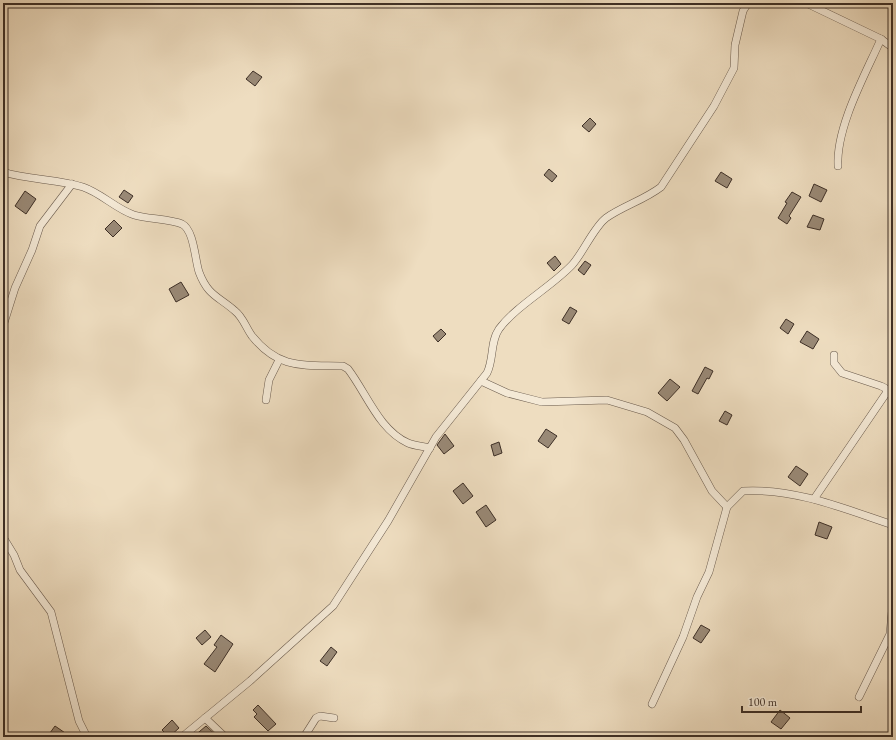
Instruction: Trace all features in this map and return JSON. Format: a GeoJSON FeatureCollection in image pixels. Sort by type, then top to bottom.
{"type":"FeatureCollection","features":[{"type":"Feature","properties":{"kind":"street"},"geometry":{"type":"LineString","coordinates":[[182,737],[333,606],[388,522],[436,437],[481,382],[490,367],[493,343],[498,330],[572,264],[605,219],[650,196],[661,187],[714,106],[734,68],[735,45],[743,11],[748,3]]}},
{"type":"Feature","properties":{"kind":"street"},"geometry":{"type":"LineString","coordinates":[[806,3],[881,39],[893,48]]}},
{"type":"Feature","properties":{"kind":"street"},"geometry":{"type":"LineString","coordinates":[[838,166],[837,152],[842,131],[881,39]]}},
{"type":"Feature","properties":{"kind":"street"},"geometry":{"type":"LineString","coordinates":[[3,172],[27,178],[56,180],[72,184],[85,188],[133,215],[182,224],[188,230],[199,272],[210,293],[236,311],[252,336],[266,350],[279,360],[292,364],[343,366],[348,369],[379,417],[394,434],[409,444],[430,448]]}},
{"type":"Feature","properties":{"kind":"street"},"geometry":{"type":"LineString","coordinates":[[3,326],[15,288],[32,250],[40,226],[72,184]]}},
{"type":"Feature","properties":{"kind":"street"},"geometry":{"type":"LineString","coordinates":[[814,499],[886,392],[885,388],[881,386],[842,373],[834,363],[834,355]]}},
{"type":"Feature","properties":{"kind":"street"},"geometry":{"type":"LineString","coordinates":[[266,400],[269,380],[279,360]]}},
{"type":"Feature","properties":{"kind":"street"},"geometry":{"type":"LineString","coordinates":[[481,382],[507,393],[542,402],[607,400],[647,412],[675,428],[684,440],[712,491],[727,508]]}},
{"type":"Feature","properties":{"kind":"street"},"geometry":{"type":"LineString","coordinates":[[652,704],[683,637],[697,597],[709,572],[727,508],[743,491],[761,490],[814,499],[893,525]]}},
{"type":"Feature","properties":{"kind":"street"},"geometry":{"type":"LineString","coordinates":[[3,537],[14,555],[20,570],[51,612],[79,721],[87,737]]}},
{"type":"Feature","properties":{"kind":"street"},"geometry":{"type":"LineString","coordinates":[[859,697],[890,634],[893,600]]}},
{"type":"Feature","properties":{"kind":"street"},"geometry":{"type":"LineString","coordinates":[[304,737],[316,718],[320,716],[334,718]]}},
{"type":"Feature","properties":{"kind":"street"},"geometry":{"type":"LineString","coordinates":[[205,718],[224,737]]}},
{"type":"Feature","properties":{"kind":"building"},"geometry":{"type":"Polygon","coordinates":[[[253,71],[262,77],[255,86],[246,79],[253,71]]]}},
{"type":"Feature","properties":{"kind":"building"},"geometry":{"type":"Polygon","coordinates":[[[590,118],[596,124],[589,132],[582,126],[590,118]]]}},
{"type":"Feature","properties":{"kind":"building"},"geometry":{"type":"Polygon","coordinates":[[[549,169],[557,176],[552,182],[544,175],[549,169]]]}},
{"type":"Feature","properties":{"kind":"building"},"geometry":{"type":"Polygon","coordinates":[[[721,172],[732,179],[727,188],[715,181],[721,172]]]}},
{"type":"Feature","properties":{"kind":"building"},"geometry":{"type":"Polygon","coordinates":[[[814,184],[827,190],[821,202],[809,196],[814,184]]]}},
{"type":"Feature","properties":{"kind":"building"},"geometry":{"type":"Polygon","coordinates":[[[124,190],[133,196],[128,203],[119,197],[124,190]]]}},
{"type":"Feature","properties":{"kind":"building"},"geometry":{"type":"Polygon","coordinates":[[[25,191],[36,199],[26,214],[15,206],[25,191]]]}},
{"type":"Feature","properties":{"kind":"building"},"geometry":{"type":"Polygon","coordinates":[[[792,192],[801,197],[789,216],[791,218],[787,224],[778,218],[787,203],[785,202],[792,192]]]}},
{"type":"Feature","properties":{"kind":"building"},"geometry":{"type":"Polygon","coordinates":[[[813,215],[824,219],[820,230],[807,227],[813,215]]]}},
{"type":"Feature","properties":{"kind":"building"},"geometry":{"type":"Polygon","coordinates":[[[114,220],[122,228],[113,237],[105,229],[114,220]]]}},
{"type":"Feature","properties":{"kind":"building"},"geometry":{"type":"Polygon","coordinates":[[[555,256],[561,264],[554,271],[547,263],[555,256]]]}},
{"type":"Feature","properties":{"kind":"building"},"geometry":{"type":"Polygon","coordinates":[[[585,261],[591,265],[584,275],[578,270],[585,261]]]}},
{"type":"Feature","properties":{"kind":"building"},"geometry":{"type":"Polygon","coordinates":[[[181,282],[189,295],[176,302],[169,289],[181,282]]]}},
{"type":"Feature","properties":{"kind":"building"},"geometry":{"type":"Polygon","coordinates":[[[570,307],[577,311],[569,324],[562,320],[570,307]]]}},
{"type":"Feature","properties":{"kind":"building"},"geometry":{"type":"Polygon","coordinates":[[[786,319],[794,324],[788,334],[780,328],[786,319]]]}},
{"type":"Feature","properties":{"kind":"building"},"geometry":{"type":"Polygon","coordinates":[[[441,329],[446,334],[438,342],[433,336],[441,329]]]}},
{"type":"Feature","properties":{"kind":"building"},"geometry":{"type":"Polygon","coordinates":[[[807,331],[819,339],[813,349],[800,342],[807,331]]]}},
{"type":"Feature","properties":{"kind":"building"},"geometry":{"type":"Polygon","coordinates":[[[705,367],[713,371],[709,379],[707,378],[698,394],[692,391],[705,367]]]}},
{"type":"Feature","properties":{"kind":"building"},"geometry":{"type":"Polygon","coordinates":[[[670,379],[680,387],[667,401],[658,393],[670,379]]]}},
{"type":"Feature","properties":{"kind":"building"},"geometry":{"type":"Polygon","coordinates":[[[725,411],[732,415],[727,425],[719,421],[725,411]]]}},
{"type":"Feature","properties":{"kind":"building"},"geometry":{"type":"Polygon","coordinates":[[[546,429],[557,436],[548,448],[538,441],[546,429]]]}},
{"type":"Feature","properties":{"kind":"building"},"geometry":{"type":"Polygon","coordinates":[[[445,434],[454,446],[444,454],[437,445],[445,434]]]}},
{"type":"Feature","properties":{"kind":"building"},"geometry":{"type":"Polygon","coordinates":[[[499,442],[502,453],[494,456],[491,445],[499,442]]]}},
{"type":"Feature","properties":{"kind":"building"},"geometry":{"type":"Polygon","coordinates":[[[796,466],[808,474],[800,486],[788,477],[796,466]]]}},
{"type":"Feature","properties":{"kind":"building"},"geometry":{"type":"Polygon","coordinates":[[[463,483],[473,496],[463,504],[453,491],[463,483]]]}},
{"type":"Feature","properties":{"kind":"building"},"geometry":{"type":"Polygon","coordinates":[[[486,505],[496,520],[486,527],[476,512],[486,505]]]}},
{"type":"Feature","properties":{"kind":"building"},"geometry":{"type":"Polygon","coordinates":[[[819,522],[832,527],[827,539],[815,535],[819,522]]]}},
{"type":"Feature","properties":{"kind":"building"},"geometry":{"type":"Polygon","coordinates":[[[701,625],[710,630],[701,643],[693,638],[701,625]]]}},
{"type":"Feature","properties":{"kind":"building"},"geometry":{"type":"Polygon","coordinates":[[[205,630],[211,637],[202,645],[196,638],[205,630]]]}},
{"type":"Feature","properties":{"kind":"building"},"geometry":{"type":"Polygon","coordinates":[[[221,635],[233,644],[215,672],[204,664],[217,647],[214,645],[221,635]]]}},
{"type":"Feature","properties":{"kind":"building"},"geometry":{"type":"Polygon","coordinates":[[[331,647],[337,652],[327,666],[320,661],[331,647]]]}},
{"type":"Feature","properties":{"kind":"building"},"geometry":{"type":"Polygon","coordinates":[[[258,705],[276,724],[268,731],[254,717],[257,714],[253,710],[258,705]]]}},
{"type":"Feature","properties":{"kind":"building"},"geometry":{"type":"Polygon","coordinates":[[[780,710],[790,718],[781,729],[771,722],[780,710]]]}},
{"type":"Feature","properties":{"kind":"building"},"geometry":{"type":"Polygon","coordinates":[[[172,720],[179,728],[169,737],[162,730],[172,720]]]}},
{"type":"Feature","properties":{"kind":"building"},"geometry":{"type":"Polygon","coordinates":[[[55,726],[71,737],[47,737],[55,726]]]}},
{"type":"Feature","properties":{"kind":"building"},"geometry":{"type":"Polygon","coordinates":[[[206,726],[218,737],[193,737],[206,726]]]}}]}
